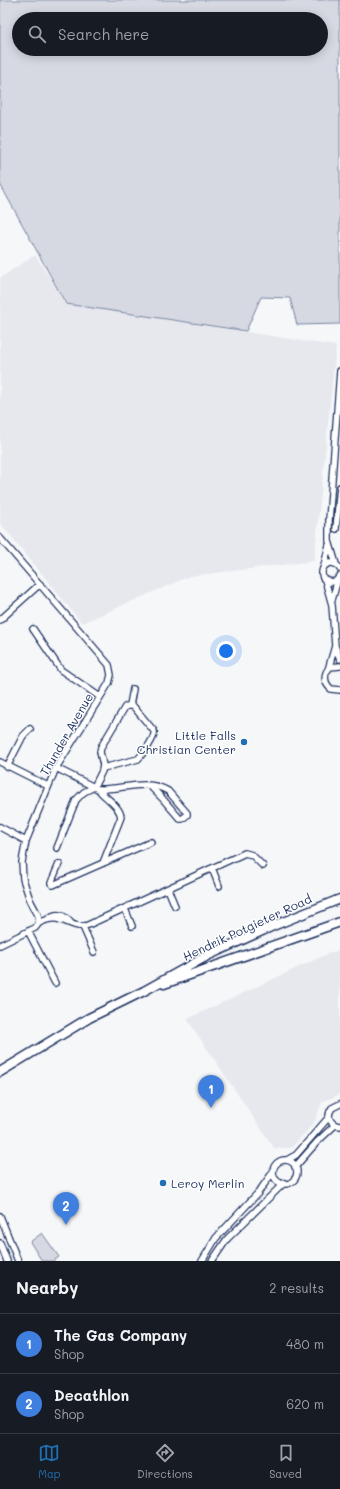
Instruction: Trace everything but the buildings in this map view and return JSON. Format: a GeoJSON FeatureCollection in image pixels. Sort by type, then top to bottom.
{"type":"FeatureCollection","features":[{"type":"Feature","properties":{"kind":"main road","name":"Hendrik Potgieter Road"},"geometry":{"type":"LineString","coordinates":[[0,1072],[89,1018],[144,991],[209,955],[273,926],[340,899]]}},
{"type":"Feature","properties":{"kind":"main road","name":"Hendrik Potgieter Road"},"geometry":{"type":"LineString","coordinates":[[144,991],[340,922]]}},
{"type":"Feature","properties":{"kind":"street"},"geometry":{"type":"LineString","coordinates":[[332,605],[325,580],[322,575],[322,568],[324,566],[329,541],[328,520],[340,371]]}},
{"type":"Feature","properties":{"kind":"street"},"geometry":{"type":"LineString","coordinates":[[336,529],[340,487]]}},
{"type":"Feature","properties":{"kind":"street","name":"Thunder Avenue"},"geometry":{"type":"LineString","coordinates":[[0,538],[110,665],[112,675],[109,683],[56,768],[26,841],[22,862],[24,879],[30,900],[38,915],[39,922]]}},
{"type":"Feature","properties":{"kind":"street"},"geometry":{"type":"LineString","coordinates":[[329,541],[338,567]]}},
{"type":"Feature","properties":{"kind":"street"},"geometry":{"type":"LineString","coordinates":[[324,566],[330,563],[338,567]]}},
{"type":"Feature","properties":{"kind":"street"},"geometry":{"type":"LineString","coordinates":[[325,580],[330,582],[339,578]]}},
{"type":"Feature","properties":{"kind":"street"},"geometry":{"type":"LineString","coordinates":[[339,578],[333,595],[332,605],[335,646],[340,658]]}},
{"type":"Feature","properties":{"kind":"street"},"geometry":{"type":"LineString","coordinates":[[0,620],[40,584]]}},
{"type":"Feature","properties":{"kind":"street"},"geometry":{"type":"LineString","coordinates":[[33,629],[61,670],[72,680],[100,697]]}},
{"type":"Feature","properties":{"kind":"street"},"geometry":{"type":"LineString","coordinates":[[335,646],[325,678],[328,686],[335,690],[340,690]]}},
{"type":"Feature","properties":{"kind":"street"},"geometry":{"type":"LineString","coordinates":[[328,670],[334,666],[340,666]]}},
{"type":"Feature","properties":{"kind":"street"},"geometry":{"type":"LineString","coordinates":[[130,705],[133,689]]}},
{"type":"Feature","properties":{"kind":"street"},"geometry":{"type":"LineString","coordinates":[[104,768],[138,759],[142,756],[154,736],[154,730],[135,708],[130,705]]}},
{"type":"Feature","properties":{"kind":"street"},"geometry":{"type":"LineString","coordinates":[[57,848],[76,800],[84,792],[96,788],[104,768],[100,752],[101,747],[125,707],[130,705]]}},
{"type":"Feature","properties":{"kind":"street"},"geometry":{"type":"LineString","coordinates":[[7,767],[23,736],[30,729]]}},
{"type":"Feature","properties":{"kind":"street"},"geometry":{"type":"LineString","coordinates":[[0,762],[7,767],[48,786]]}},
{"type":"Feature","properties":{"kind":"street"},"geometry":{"type":"LineString","coordinates":[[56,768],[96,788],[105,790],[136,785],[150,786],[159,787],[168,791],[188,815],[182,820],[180,819],[150,786]]}},
{"type":"Feature","properties":{"kind":"street"},"geometry":{"type":"LineString","coordinates":[[96,788],[119,811],[121,817],[103,863]]}},
{"type":"Feature","properties":{"kind":"street"},"geometry":{"type":"LineString","coordinates":[[0,827],[26,841]]}},
{"type":"Feature","properties":{"kind":"street"},"geometry":{"type":"LineString","coordinates":[[59,864],[51,883],[53,885],[151,842]]}},
{"type":"Feature","properties":{"kind":"street"},"geometry":{"type":"LineString","coordinates":[[0,945],[35,928],[39,922],[47,920],[58,919],[83,927],[247,853],[252,855],[263,866]]}},
{"type":"Feature","properties":{"kind":"street"},"geometry":{"type":"LineString","coordinates":[[212,868],[219,886]]}},
{"type":"Feature","properties":{"kind":"street"},"geometry":{"type":"LineString","coordinates":[[168,889],[175,906]]}},
{"type":"Feature","properties":{"kind":"street"},"geometry":{"type":"LineString","coordinates":[[125,909],[132,926]]}},
{"type":"Feature","properties":{"kind":"street"},"geometry":{"type":"LineString","coordinates":[[83,927],[94,952]]}},
{"type":"Feature","properties":{"kind":"street"},"geometry":{"type":"LineString","coordinates":[[28,931],[54,983]]}},
{"type":"Feature","properties":{"kind":"street"},"geometry":{"type":"LineString","coordinates":[[202,1261],[216,1238],[258,1193],[278,1163],[296,1155],[329,1117],[332,1108],[340,1104]]}},
{"type":"Feature","properties":{"kind":"street"},"geometry":{"type":"LineString","coordinates":[[295,1167],[317,1142],[338,1126],[330,1121],[329,1117]]}},
{"type":"Feature","properties":{"kind":"street"},"geometry":{"type":"LineString","coordinates":[[212,1261],[227,1239],[284,1184],[290,1182],[295,1177],[295,1167],[287,1160]]}},
{"type":"Feature","properties":{"kind":"street"},"geometry":{"type":"LineString","coordinates":[[273,1172],[277,1181],[284,1184]]}},
{"type":"Feature","properties":{"kind":"street"},"geometry":{"type":"LineString","coordinates":[[0,1216],[18,1261]]}},
{"type":"Feature","properties":{"kind":"street"},"geometry":{"type":"LineString","coordinates":[[0,1243],[7,1261]]}},
{"type":"Feature","properties":{"kind":"shaded area"},"geometry":{"type":"Polygon","coordinates":[[[0,0],[340,0],[340,324],[297,325],[290,298],[261,297],[246,331],[66,304],[0,184],[0,0]]]}},
{"type":"Feature","properties":{"kind":"shaded area"},"geometry":{"type":"Polygon","coordinates":[[[35,255],[67,304],[336,346],[314,561],[190,576],[82,623],[0,523],[0,278],[35,255]]]}},
{"type":"Feature","properties":{"kind":"shaded area"},"geometry":{"type":"Polygon","coordinates":[[[340,950],[340,1094],[322,1102],[314,1123],[291,1148],[274,1148],[187,1019],[327,954],[340,950]]]}},
{"type":"Feature","properties":{"kind":"shaded area"},"geometry":{"type":"Polygon","coordinates":[[[42,1233],[59,1257],[53,1261],[42,1261],[30,1242],[42,1233]]]}},
{"type":"Feature","properties":{"kind":"place","name":"Little Falls Christian Center"},"geometry":{"type":"Point","coordinates":[244,742]}},
{"type":"Feature","properties":{"kind":"place","name":"The Gas Company"},"geometry":{"type":"Point","coordinates":[211,1108]}},
{"type":"Feature","properties":{"kind":"place","name":"Leroy Merlin"},"geometry":{"type":"Point","coordinates":[163,1183]}},
{"type":"Feature","properties":{"kind":"place","name":"Decathlon"},"geometry":{"type":"Point","coordinates":[66,1225]}}]}
